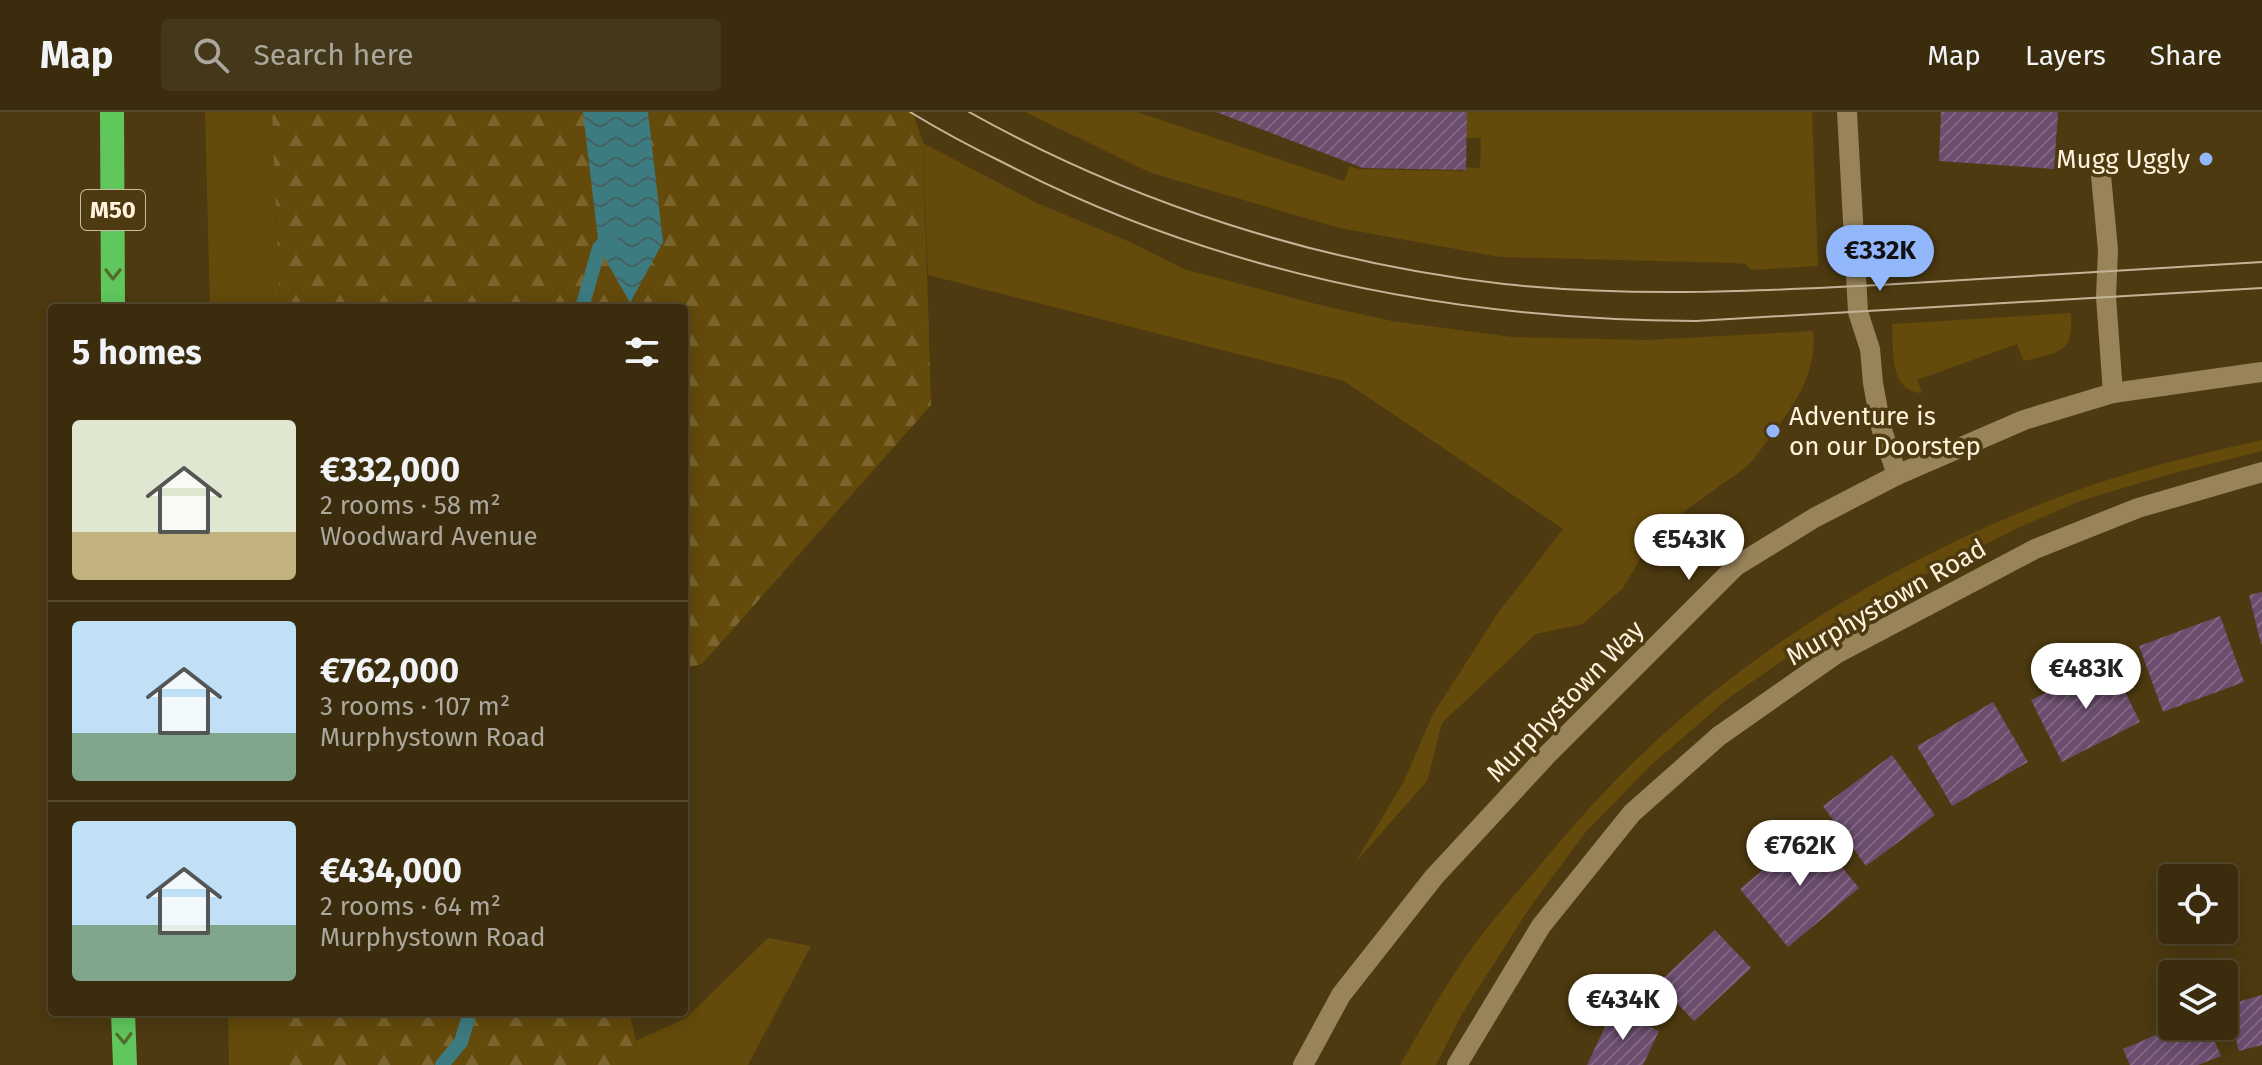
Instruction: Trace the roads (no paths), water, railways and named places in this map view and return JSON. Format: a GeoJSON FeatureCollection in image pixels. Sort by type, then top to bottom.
{"type":"FeatureCollection","features":[{"type":"Feature","properties":{"kind":"highway","name":"M50"},"geometry":{"type":"LineString","coordinates":[[112,112],[113,304]]}},
{"type":"Feature","properties":{"kind":"highway"},"geometry":{"type":"LineString","coordinates":[[123,1016],[125,1065]]}},
{"type":"Feature","properties":{"kind":"street"},"geometry":{"type":"LineString","coordinates":[[1847,112],[1858,312],[1870,349],[1881,427],[1897,475]]}},
{"type":"Feature","properties":{"kind":"street"},"geometry":{"type":"LineString","coordinates":[[2100,165],[2108,250],[2106,297],[2113,393]]}},
{"type":"Feature","properties":{"kind":"street","name":"Murphystown Way"},"geometry":{"type":"LineString","coordinates":[[1303,1065],[1341,995],[1434,877],[1547,755],[1736,566],[1814,518],[1897,475],[2024,420],[2113,393],[2262,372]]}},
{"type":"Feature","properties":{"kind":"street","name":"Murphystown Road"},"geometry":{"type":"LineString","coordinates":[[1457,1065],[1541,926],[1632,813],[1719,736],[1836,654],[2035,549],[2138,508],[2262,472]]}},
{"type":"Feature","properties":{"kind":"water"},"geometry":{"type":"Polygon","coordinates":[[[583,112],[648,112],[663,242],[630,303],[599,248],[583,112]]]}},
{"type":"Feature","properties":{"kind":"waterway"},"geometry":{"type":"LineString","coordinates":[[583,304],[599,248],[611,236]]}},
{"type":"Feature","properties":{"kind":"waterway"},"geometry":{"type":"LineString","coordinates":[[442,1065],[461,1042],[469,1016]]}},
{"type":"Feature","properties":{"kind":"tram line"},"geometry":{"type":"LineString","coordinates":[[910,112],[1006,164],[1087,202],[1170,235],[1255,262],[1342,283],[1429,300],[1517,312],[1696,321],[2262,288]]}},
{"type":"Feature","properties":{"kind":"tram line"},"geometry":{"type":"LineString","coordinates":[[969,112],[1095,174],[1228,224],[1365,261],[1504,284],[1602,291],[1749,291],[2262,262]]}},
{"type":"Feature","properties":{"kind":"place","name":"Mugg Uggly"},"geometry":{"type":"Point","coordinates":[2206,159]}},
{"type":"Feature","properties":{"kind":"place","name":"Adventure is on our Doorstep"},"geometry":{"type":"Point","coordinates":[1773,431]}}]}
